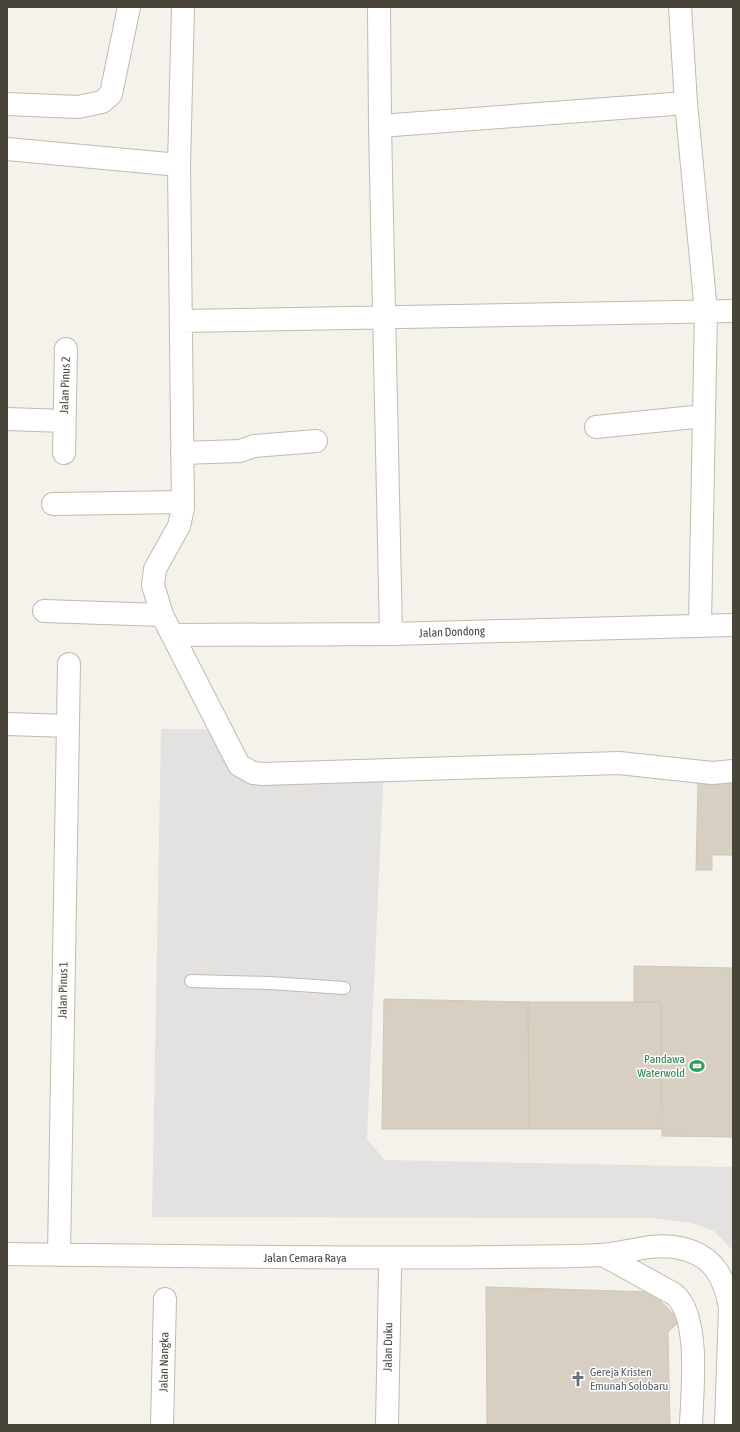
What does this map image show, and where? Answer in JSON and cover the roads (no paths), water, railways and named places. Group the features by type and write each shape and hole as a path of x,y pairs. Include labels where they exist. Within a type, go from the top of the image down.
{"street":[{"path":"7,104 78,107 102,102 111,94 129,7"},
{"path":"183,7 179,165 183,502 179,526 155,569 153,585 162,615 239,765 253,773 270,774 619,763 712,773 733,771"},
{"path":"379,7 380,126 391,634"},
{"path":"680,7 686,103 706,311 700,625"},
{"path":"380,126 686,103"},
{"path":"7,149 179,165"},
{"path":"181,321 733,311"},
{"name":"Jalan Pinus 2","path":"64,453 66,349"},
{"path":"596,427 704,416"},
{"name":"Jalan Pinus 2","path":"7,419 64,420"},
{"path":"182,454 240,451 254,446 316,441"},
{"path":"53,504 183,502"},
{"path":"44,611 162,615"},
{"name":"Jalan Dondong","path":"172,635 391,634 733,625"},
{"name":"Jalan Pinus 1","path":"59,1255 69,664"},
{"path":"7,724 68,726"},
{"name":"Jalan Cemara Raya","path":"7,1254 389,1258 602,1255 658,1246 679,1247 704,1257 712,1264 722,1277 730,1307 726,1425"},
{"name":"Jalan Cemara Raya","path":"602,1255 674,1294 681,1299 688,1312 692,1331 691,1425"},
{"name":"Jalan Duku","path":"387,1425 390,1270"},
{"name":"Jalan Nangka","path":"162,1425 165,1299"}],"lane":[{"path":"191,981 270,983 344,988"}],"place":[{"name":"Pandawa Waterwold","path":"697,1066"},
{"name":"Gereja Kristen Emunah Solobaru","path":"578,1379"}]}
